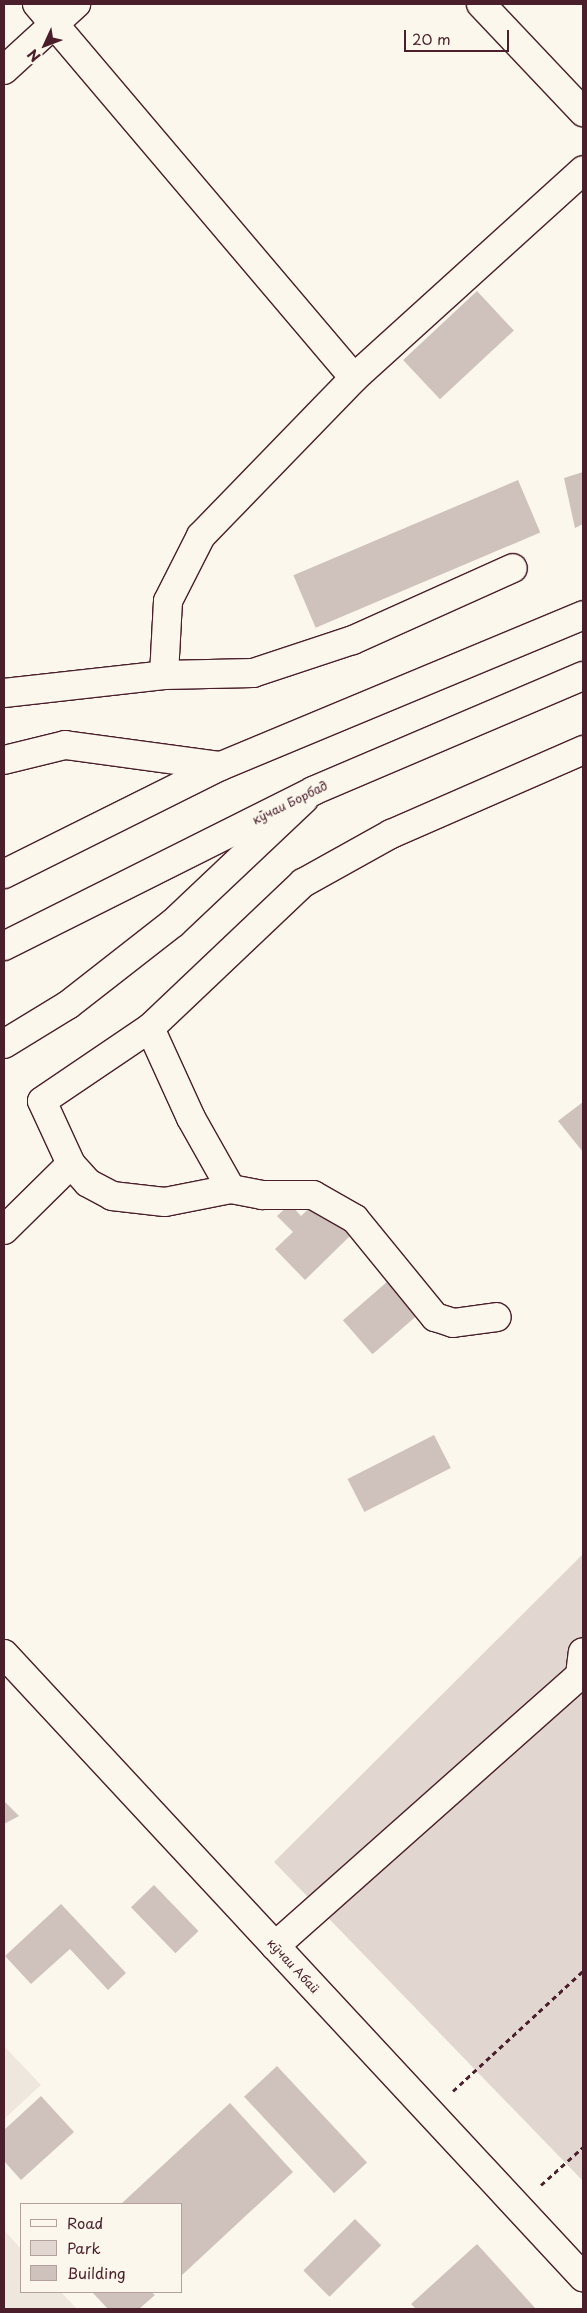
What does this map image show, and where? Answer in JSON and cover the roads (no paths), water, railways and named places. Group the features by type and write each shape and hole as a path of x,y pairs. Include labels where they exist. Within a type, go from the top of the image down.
{"street":[{"path":"4,70 45,14 76,4"},
{"path":"481,4 583,112"},
{"path":"45,14 354,378"},
{"path":"164,675 168,600 201,536 354,378 583,170"},
{"path":"4,693 164,675 253,673 353,640 513,568"},
{"path":"4,874 221,766 583,615"},
{"name":"кӯчаи Борбад","path":"4,946 313,791 583,676"},
{"path":"4,760 65,744 221,766"},
{"path":"497,1317 453,1323 435,1317 355,1219 313,1194 262,1194 231,1189 165,1202 112,1196 88,1183 71,1164 42,1101 150,1028 303,883 391,834 583,750"},
{"path":"4,1044 68,1005 173,923 313,791"},
{"path":"150,1028 191,1118 231,1189"},
{"path":"4,1230 71,1164"},
{"path":"275,1946 580,1675 583,1652"},
{"name":"кӯчаи Абаӣ","path":"4,1654 583,2277"}]}
